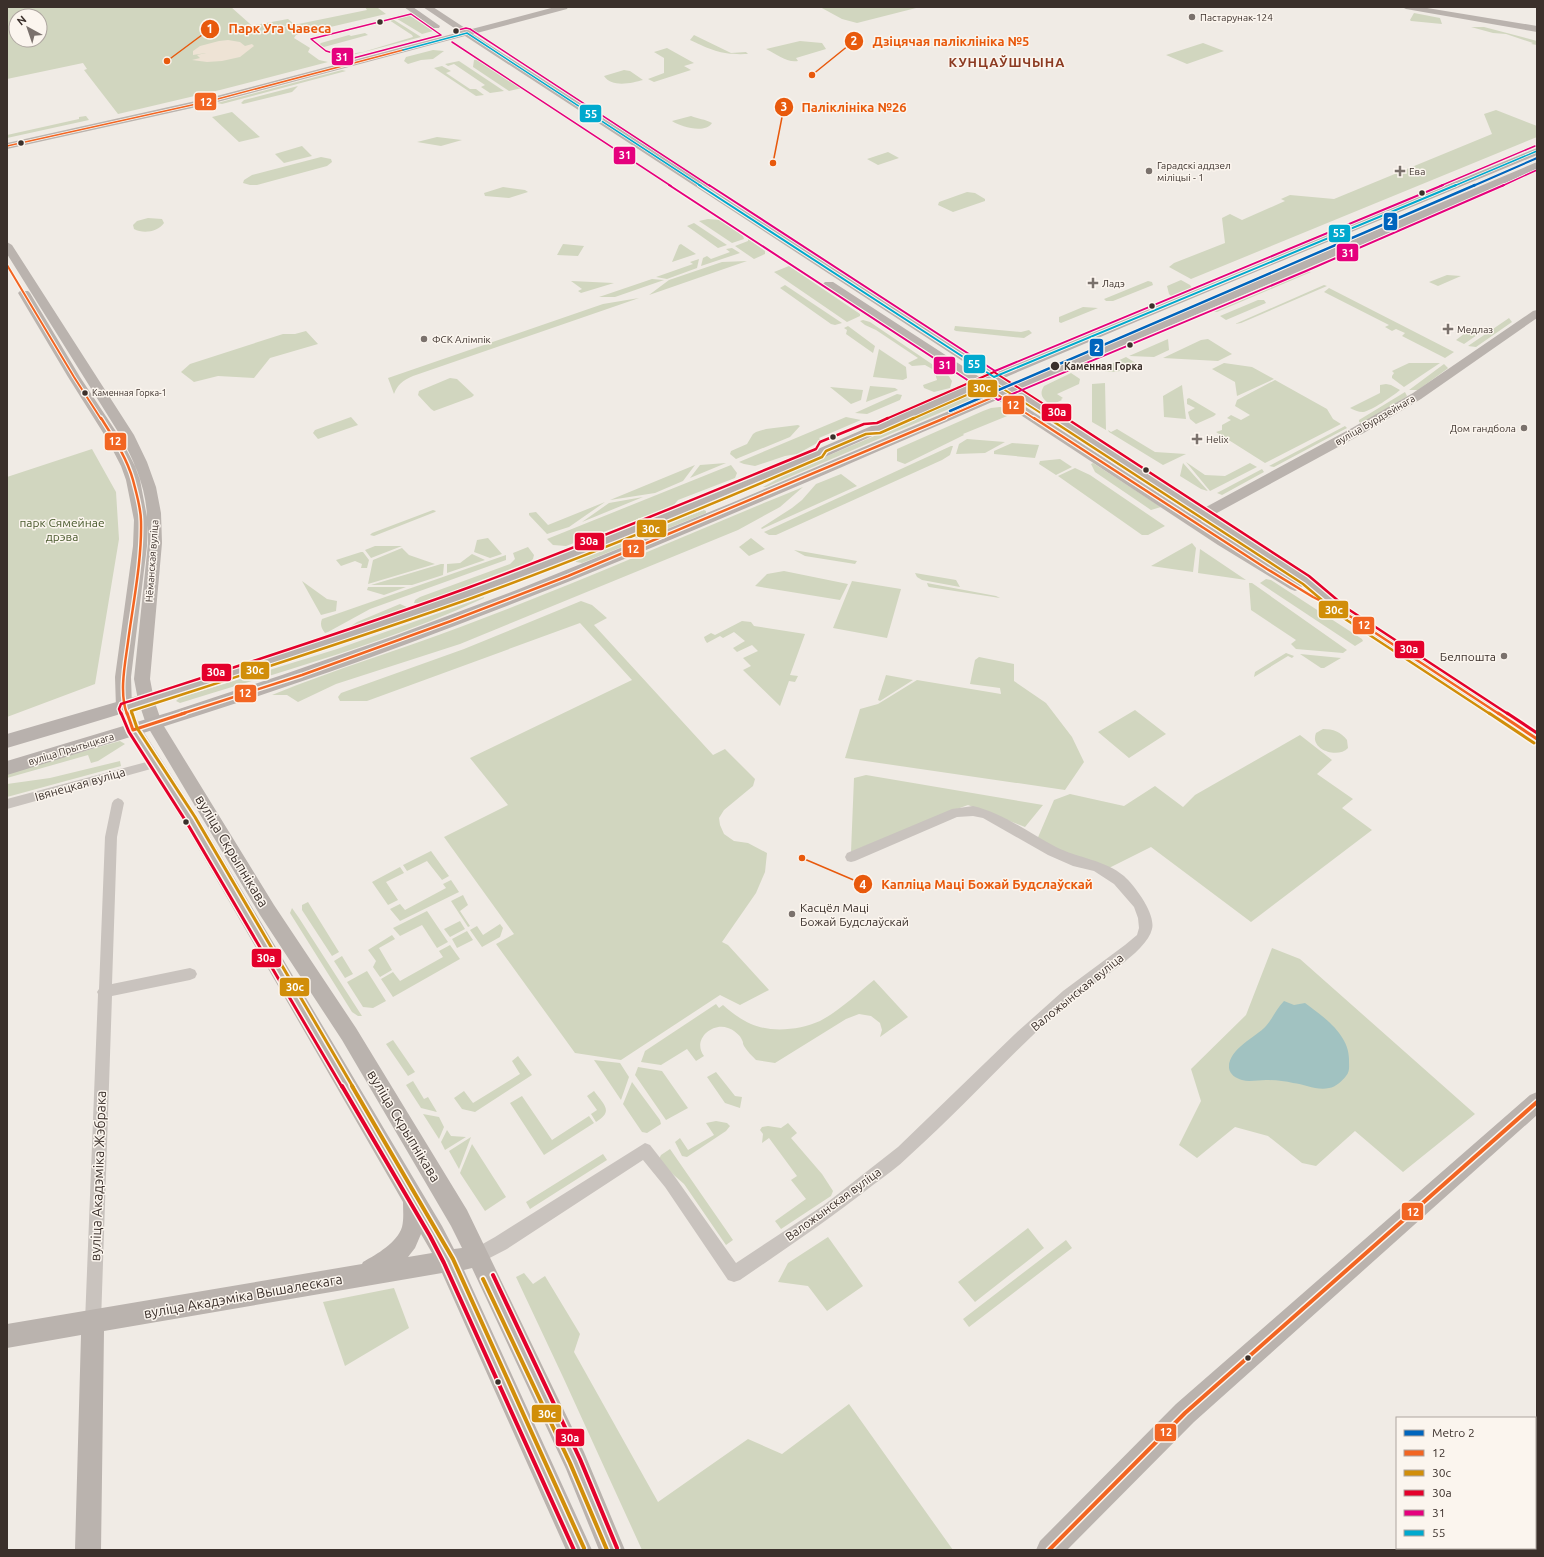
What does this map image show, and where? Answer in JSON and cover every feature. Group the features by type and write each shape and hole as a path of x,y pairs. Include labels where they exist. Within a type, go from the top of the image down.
{"main road":[{"path":"408,7 980,384 1313,597 1345,613 1537,739"},
{"path":"427,7 628,140 1306,580 1345,613"},
{"path":"7,146 210,101 564,7"},
{"path":"1406,7 1537,29"},
{"name":"вуліца Прытыцкага","path":"7,768 154,724 302,675 451,621 568,576 994,377 1537,151"},
{"name":"вуліца Прытыцкага","path":"7,741 124,708 421,610 890,442 1012,388 1304,266 1537,165"},
{"name":"Нёманская вуліца","path":"7,245 127,435 142,462 147,475 156,520 142,679 146,700 154,724"},
{"name":"Нёманская вуліца","path":"7,265 69,369 114,439 128,466 133,480 141,520 140,546 123,677 124,708 133,730"},
{"name":"вуліца Бурдзейнага","path":"1192,521 1417,396 1537,313"},
{"name":"вуліца Скрыпнікава","path":"154,724 267,910 353,1040 459,1218 575,1461 612,1550"},
{"name":"вуліца Скрыпнікава","path":"133,730 191,820 448,1261 579,1550"},
{"path":"1054,1547 1102,1496 1185,1413 1537,1102"},
{"path":"361,1276 389,1260 403,1244 412,1226 414,1201"},
{"name":"вуліца Акадэміка Вышалескага","path":"7,1336 478,1256"},
{"name":"вуліца Акадэміка Жэбрака","path":"88,1550 93,1322"}],"street":[{"name":"Івянецкая вуліца","path":"7,804 154,764"},
{"name":"вуліца Акадэміка Жэбрака","path":"93,1322 104,992 111,837 118,803"},
{"name":"Валожынская вуліца","path":"478,1256 501,1243 645,1150 670,1182 734,1274 829,1210 903,1152 1020,1038 1068,995 1130,949 1142,938 1146,928 1145,918 1139,904 1119,880 1097,867 1077,862 1052,851 996,819 973,811 956,812 851,857"},
{"path":"104,992 190,974"}],"green space":[{"path":"7,7 231,7 259,32 367,10 365,7 378,8 386,14 296,35 294,38 310,48 308,52 319,60 328,62 220,90 118,114 84,70 87,69 83,63 7,79"},
{"path":"820,7 920,7 857,23 842,19"},
{"path":"1414,13 1440,18 1442,24 1411,21 1410,20"},
{"path":"409,15 433,31 422,34 394,17"},
{"path":"391,18 421,37 341,58 340,57 342,55 363,52 413,37 388,19"},
{"path":"288,19 294,24 261,31 255,25"},
{"path":"1471,27 1484,27 1537,41 1537,45 1506,34 1493,33"},
{"path":"365,33 368,35 324,47 319,45 321,43 349,35 351,36"},
{"path":"694,35 731,53 746,52 748,54 731,54 712,50 690,40"},
{"path":"800,41 822,43 826,49 796,58 798,61 790,61 766,49"},
{"path":"1203,43 1224,51 1187,64 1166,55"},
{"path":"667,48 694,63 684,66 691,70 654,82 648,79 664,73 664,58 654,52"},
{"path":"433,50 444,51 433,59 421,60 408,64 404,61 406,57"},
{"path":"479,59 522,88 509,91 473,67 474,60"},
{"path":"459,61 504,91 490,93 481,87 485,85 454,64 448,66 445,64"},
{"path":"442,66 451,71 446,73 470,89 476,89 484,95 476,96 434,68"},
{"path":"342,70 346,71 222,104 217,103"},
{"path":"624,70 630,71 643,80 622,84 612,82 604,76"},
{"path":"298,86 292,92 243,104 241,103 244,100"},
{"path":"1496,110 1537,126 1537,137 1191,279 1169,267 1174,263 1225,243 1222,218 1230,214 1242,220 1285,201 1281,199 1290,195 1334,199 1492,134 1484,114"},
{"path":"232,112 260,137 239,142 212,117"},
{"path":"86,116 89,120 7,138 7,135 79,119 79,117"},
{"path":"691,116 712,123 709,126 699,129 687,127 672,121"},
{"path":"437,137 462,140 441,146 417,142"},
{"path":"302,146 312,156 284,163 275,154"},
{"path":"888,152 899,158 878,165 867,159"},
{"path":"321,157 331,159 332,162 327,166 257,185 243,183 244,180 252,175"},
{"path":"503,187 525,190 528,192 509,198 485,196 484,193"},
{"path":"967,192 975,193 985,199 985,201 953,212 938,205 939,202"},
{"path":"148,218 162,219 164,223 154,230 146,232 134,229 133,225 137,221"},
{"path":"708,219 721,220 743,236 744,239 732,243 699,221"},
{"path":"694,223 727,245 718,248 687,226"},
{"path":"748,239 765,251 765,254 754,259 735,246 748,241"},
{"path":"563,244 584,246 578,256 557,255"},
{"path":"681,244 696,254 672,262 679,245"},
{"path":"732,248 740,253 701,266 703,258 707,256 711,259 730,252 726,249"},
{"path":"699,259 697,268 667,279 656,277 693,264 690,262"},
{"path":"747,261 649,295 669,280 722,262"},
{"path":"789,266 860,314 860,316 847,322 774,272"},
{"path":"1303,271 1311,272 1217,312 1209,311"},
{"path":"1447,275 1461,276 1438,286 1429,282"},
{"path":"652,279 664,280 615,297 599,297"},
{"path":"1181,280 1190,285 1192,288 1171,296 1167,286"},
{"path":"571,281 614,283 581,293 578,291 582,289"},
{"path":"1148,281 1152,282 1153,285 1113,301 1106,301 1104,299"},
{"path":"785,285 842,323 835,325 831,324 780,288"},
{"path":"1324,285 1327,286 1241,323 1235,324"},
{"path":"1329,288 1454,352 1445,358 1402,336 1405,333 1396,329 1392,331 1385,327 1389,325 1324,292"},
{"path":"639,298 413,376 401,383 394,394 388,378 603,304"},
{"path":"1258,300 1264,300 1266,303 1226,320 1220,316"},
{"path":"1083,307 1098,308 1061,323 1059,322 1059,317"},
{"path":"1509,318 1512,322 1476,347 1468,346"},
{"path":"863,320 870,322 948,375 952,381 950,388 934,392 924,388 923,385 937,380 934,370 925,365 912,366 908,363 918,358 860,321"},
{"path":"848,326 875,346 873,353 846,334 847,330 844,328"},
{"path":"955,326 1021,332 1029,330 1032,333 1024,338 956,331 954,330"},
{"path":"1469,330 1480,333 1464,344 1456,340"},
{"path":"306,331 318,344 270,358 254,378 218,376 194,382 181,372 190,364 283,334 295,334"},
{"path":"1168,339 1169,350 1154,357 1129,356"},
{"path":"1208,339 1232,354 1218,361 1163,358 1201,340"},
{"path":"879,349 906,367 907,378 903,380 873,377"},
{"path":"1126,357 1139,365 1114,372 1100,369"},
{"path":"1224,363 1252,367 1274,379 1237,396 1235,382 1212,369"},
{"path":"1409,363 1440,363 1404,387 1392,378 1394,373 1392,371"},
{"path":"1444,364 1448,368 1447,369 1418,390 1409,390"},
{"path":"1071,373 1080,379 1079,384 1057,394 1063,398 1061,399 1062,400 1051,405 1044,399 1042,389 1044,386"},
{"path":"450,378 457,379 474,395 434,411 418,395 419,391"},
{"path":"1275,380 1327,409 1333,419 1341,424 1265,463 1216,432 1222,430 1222,425 1231,420 1227,418 1231,415 1241,420 1250,415 1235,406 1237,400"},
{"path":"1105,383 1106,430 1092,422 1092,384"},
{"path":"1386,384 1400,390 1382,403 1367,411 1359,412 1350,408 1380,393 1380,385"},
{"path":"1182,385 1186,419 1164,417 1163,396"},
{"path":"870,386 895,388 898,390 866,402"},
{"path":"830,387 863,390 861,400 851,404"},
{"path":"1405,392 1406,397 1362,423 1359,422 1359,420"},
{"path":"897,394 902,395 900,400 867,414 855,413"},
{"path":"973,394 977,397 763,487 792,471"},
{"path":"1189,398 1216,414 1196,424 1190,419 1188,412 1195,408 1187,404 1187,399"},
{"path":"1000,407 1017,412 963,434 964,435 905,464 897,461 897,449 983,411"},
{"path":"351,417 358,425 318,439 313,433 315,430"},
{"path":"846,417 861,420 819,438 821,441 797,454 785,456 755,466 739,462"},
{"path":"800,426 790,437 736,459 730,454 731,451 747,444 756,432 766,429"},
{"path":"1345,426 1347,428 1274,467 1269,466"},
{"path":"1117,429 1155,452 1186,454 1163,465 1109,432 1108,430 1111,432"},
{"path":"967,439 1005,442 985,453 956,454 959,444"},
{"path":"1012,443 1039,445 1035,458 994,454 994,451"},
{"path":"953,446 950,455 942,460 776,535 769,535 764,532"},
{"name":"парк Сямейнае дрэва","path":"92,449 116,492 119,539 95,684 7,717 7,477"},
{"path":"1060,459 1072,467 1056,475 1039,464 1040,461"},
{"path":"1186,462 1205,475 1225,476 1250,463 1257,467 1210,491"},
{"path":"726,463 690,478 700,465"},
{"path":"1093,463 1161,507 1151,510 1095,472 1091,464"},
{"path":"1183,463 1208,491 1201,489 1180,476"},
{"path":"695,465 683,481 655,493 610,500"},
{"path":"731,465 737,473 735,478 678,500 673,506 566,546 553,545 547,539"},
{"path":"1075,468 1090,475 1165,526 1148,535 1142,535 1058,476"},
{"path":"1262,469 1264,472 1222,495 1217,493"},
{"path":"841,474 857,486 762,529 761,528 802,500 816,484"},
{"path":"803,487 780,507 738,530 460,644 336,684 298,702 287,695 272,695 506,610"},
{"path":"643,497 582,522 609,503"},
{"path":"605,502 569,527 547,534 529,515 529,513 536,512 548,525"},
{"path":"433,510 436,511 374,536 370,535 372,533"},
{"path":"704,510 706,513 582,563 576,562 575,560 580,558"},
{"path":"488,538 502,554 490,558 474,552 477,540"},
{"path":"751,538 765,549 749,556 739,547"},
{"path":"1192,543 1196,548 1193,572 1151,566"},
{"path":"375,546 402,546 371,558 365,550"},
{"path":"528,547 534,555 533,559 528,564 425,603 414,603 415,600 420,597 510,564 515,559 513,553"},
{"path":"402,548 409,555 435,564 368,584 373,560"},
{"path":"1200,549 1246,580 1198,573"},
{"path":"794,550 857,561 855,564 805,556"},
{"path":"363,552 369,560 367,568 361,568 362,564 355,561 341,566 336,560"},
{"path":"472,554 485,560 447,573 447,564 460,563"},
{"path":"506,555 506,560 370,609 328,632 325,633 322,628 322,619"},
{"path":"444,564 443,575 412,585 371,585"},
{"path":"784,571 848,584 840,600 755,586 767,574"},
{"path":"915,573 956,580 960,587 922,580 917,577"},
{"path":"1266,579 1271,580 1363,641 1355,646 1260,583"},
{"path":"302,581 327,599 337,601 336,611 321,615"},
{"path":"852,581 901,589 887,638 833,628"},
{"path":"927,583 996,596 1000,598 929,587"},
{"path":"1249,583 1252,583 1347,650 1343,653 1296,649 1291,644 1296,640 1251,610"},
{"path":"368,587 406,587 384,595 367,590"},
{"path":"484,597 447,614 372,643 180,703 176,701 179,698 337,649"},
{"path":"581,601 592,605 607,618 594,625 713,755 725,749 755,779 753,786 724,810 719,818 720,825 724,834 734,841 748,843 767,853 765,872 756,893 722,942 728,945 769,990 740,1005 720,995 621,1060 575,1053 496,944 514,934 444,837 508,805 470,758 632,680 580,623 367,701 340,701 338,697 341,693 464,649"},
{"path":"400,604 407,607 405,610 352,627 351,626 357,622"},
{"path":"742,621 751,622 754,626 805,634 790,675 798,676 795,682 789,681 780,706 743,670 751,666 743,658 758,651 752,645 737,652 733,648 745,641 734,632 723,638 720,636 707,643 705,640 704,637 711,633 715,635"},
{"path":"1286,653 1294,656 1292,658 1288,656 1254,677 1255,672"},
{"path":"1300,654 1341,658 1324,668 1321,668"},
{"path":"979,657 1014,664 1014,681 1046,703 1072,737 1084,762 1065,790 845,758 860,709 878,704 917,680 1001,694 1000,688 970,684 975,660"},
{"path":"886,675 913,680 880,701 878,700"},
{"path":"1135,710 1166,734 1129,758 1098,732"},
{"path":"1323,729 1333,730 1342,735 1347,740 1348,748 1338,753 1332,753 1320,748 1315,739 1316,733"},
{"path":"1300,735 1332,760 1317,774 1353,799 1342,808 1372,830 1251,922 1151,847 1103,871 1036,842 1054,800 1070,794 1124,806 1155,786 1183,807 1195,795"},
{"path":"120,741 125,744 98,761 91,763 88,755 7,778 7,773"},
{"path":"120,761 121,766 7,797 7,784 50,778"},
{"path":"866,775 1043,805 1025,827 968,805 851,852 854,778"},
{"path":"431,851 449,876 442,880 427,861 407,871 403,865"},
{"path":"400,867 404,873 386,882 398,900 388,905 372,882"},
{"path":"451,880 459,892 400,921 390,909 400,904 405,910 446,888 443,884"},
{"path":"463,895 468,905 460,911 470,926 468,927 451,901"},
{"path":"308,902 339,952 332,956 302,910 302,905"},
{"path":"292,908 362,1016 358,1016 352,1012 290,913"},
{"path":"427,911 448,942 437,948 422,925 400,936 393,928"},
{"path":"460,921 465,929 450,937 444,929"},
{"path":"500,924 503,928 500,937 482,947 470,930 477,926 483,935"},
{"path":"467,931 473,940 457,948 452,939"},
{"path":"392,935 395,939 379,948 392,970 380,977 373,967 376,961 368,950"},
{"path":"450,945 460,959 393,997 381,979 393,972 400,981 443,957 439,951"},
{"path":"1272,948 1300,959 1475,1114 1403,1172 1355,1131 1316,1166 1302,1163 1268,1136 1235,1127 1197,1158 1179,1145 1201,1101 1191,1069 1246,1015"},
{"path":"342,956 353,974 345,978 334,961"},
{"path":"367,971 386,1001 373,1008 363,1007 347,982"},
{"path":"874,980 908,1017 880,1037 882,1030 880,1023 871,1016 859,1014 846,1019 775,1063 756,1060 745,1048 741,1038 734,1031 722,1027 710,1030 705,1034 700,1044 704,1056 696,1061 687,1049 661,1065 641,1062 645,1051 716,1004 719,1008 723,1005 743,1020 759,1027 767,1029 786,1029 804,1027 827,1017 848,1002"},
{"path":"393,1040 415,1072 408,1076 386,1044"},
{"path":"518,1056 532,1075 475,1112 462,1109 454,1098 464,1091 473,1103 520,1074 512,1061"},
{"path":"594,1060 620,1063 629,1077 621,1100"},
{"path":"638,1067 662,1071 688,1108 666,1120 635,1075"},
{"path":"716,1072 735,1096 742,1097 740,1108 725,1103 707,1077"},
{"path":"413,1081 424,1099 428,1097 437,1112 421,1108 406,1085"},
{"path":"632,1082 660,1120 661,1124 647,1133 642,1132 623,1104"},
{"path":"594,1091 606,1108 605,1114 596,1122 591,1114 597,1110 587,1096"},
{"path":"522,1096 552,1140 589,1116 594,1123 544,1155 510,1103"},
{"path":"423,1114 439,1117 444,1127 439,1139"},
{"path":"716,1121 727,1123 730,1126 726,1131 687,1157 682,1156 675,1142 680,1138 688,1150 714,1135 706,1123"},
{"path":"788,1123 797,1133 791,1138 822,1174 833,1191 831,1196 781,1229 775,1221 806,1199 791,1180 797,1176 769,1138 762,1143 763,1134 760,1130 762,1127 768,1126 781,1128"},
{"path":"447,1130 451,1136 466,1137 445,1150 441,1142"},
{"path":"471,1137 459,1169 449,1151"},
{"path":"472,1144 506,1197 485,1211 460,1173"},
{"path":"670,1149 733,1240 726,1245 684,1184 667,1169 659,1159 661,1155"},
{"path":"603,1154 607,1160 530,1209 526,1202"},
{"path":"1028,1228 1044,1248 975,1302 958,1282"},
{"path":"828,1237 863,1286 827,1311 808,1286 778,1282 788,1263"},
{"path":"1066,1240 1072,1248 969,1327 963,1319"},
{"path":"524,1273 533,1284 545,1276 580,1334 574,1352 658,1502 748,1439 782,1454 849,1404 953,1550 642,1550 516,1277"},
{"path":"394,1288 409,1328 345,1366 323,1302"}],"shaded area":[{"path":"228,40 240,42 245,46 252,44 254,46 240,57 222,61 207,62 192,60 200,58 197,55 206,53 193,55 193,51 200,46"}],"water":[{"path":"1284,1001 1294,1005 1305,1003 1328,1021 1341,1035 1348,1052 1349,1069 1341,1082 1329,1088 1320,1089 1280,1081 1245,1081 1231,1073 1229,1068 1233,1055 1243,1044 1266,1026"}],"metro line":[{"name":"2","path":"950,411 1537,158"}],"transit line":[{"name":"31","path":"411,14 441,35 346,60 340,55 326,51 311,39 411,14"},
{"name":"31","path":"454,31 466,28 470,29 995,371 1535,146"},
{"name":"55","path":"403,50 467,33 994,377 1537,151"},
{"name":"31","path":"452,42 998,400 1306,271 1537,170"},
{"name":"12","path":"7,146 210,101 403,50"},
{"name":"12","path":"7,265 74,377 114,439 128,466 133,480 141,520 140,546 123,677 125,709 133,730 302,675 451,621 568,576 890,442 998,395 1267,569 1313,597 1345,613 1537,739"},
{"name":"30а","path":"574,1550 444,1263 430,1236 187,823 129,732 119,709 121,704 382,618 470,587 620,530 816,449 820,442 864,424 877,423 994,372 1240,530 1309,576 1348,609 1537,733"},
{"name":"30с","path":"584,1548 453,1259 195,817 137,728 131,711 423,615 624,540 822,457 826,451 866,434 880,433 994,383 1303,584 1342,617 1534,743"},
{"name":"12","path":"1049,1550 1185,1413 1537,1102"},
{"name":"30а","path":"493,1275 580,1459 617,1548"},
{"name":"30с","path":"483,1279 570,1463 607,1550"}],"place":[{"name":"Пастарунак-124","path":"1192,17"},
{"name":"Парк Уга Чавеса","path":"167,61"},
{"name":"Дзіцячая паліклініка №5","path":"812,75"},
{"name":"Паліклініка №26","path":"773,163"},
{"name":"Гарадскі аддзел міліцыі - 1","path":"1149,171"},
{"name":"Ева","path":"1400,171"},
{"name":"Ладэ","path":"1093,283"},
{"name":"Медлаз","path":"1448,329"},
{"name":"ФСК Алімпік","path":"424,339"},
{"name":"Каменная Горка","path":"1055,366"},
{"name":"Каменная Горка-1","path":"85,393"},
{"name":"Дом гандбола","path":"1524,428"},
{"name":"Helix","path":"1197,439"},
{"name":"Белпошта","path":"1504,656"},
{"name":"Капліца Маці Божай Будслаўскай","path":"802,858"},
{"name":"Касцёл Маці Божай Будслаўскай","path":"792,914"}],"district":[{"name":"КУНЦАЎШЧЫНА","path":"1007,62"}]}
